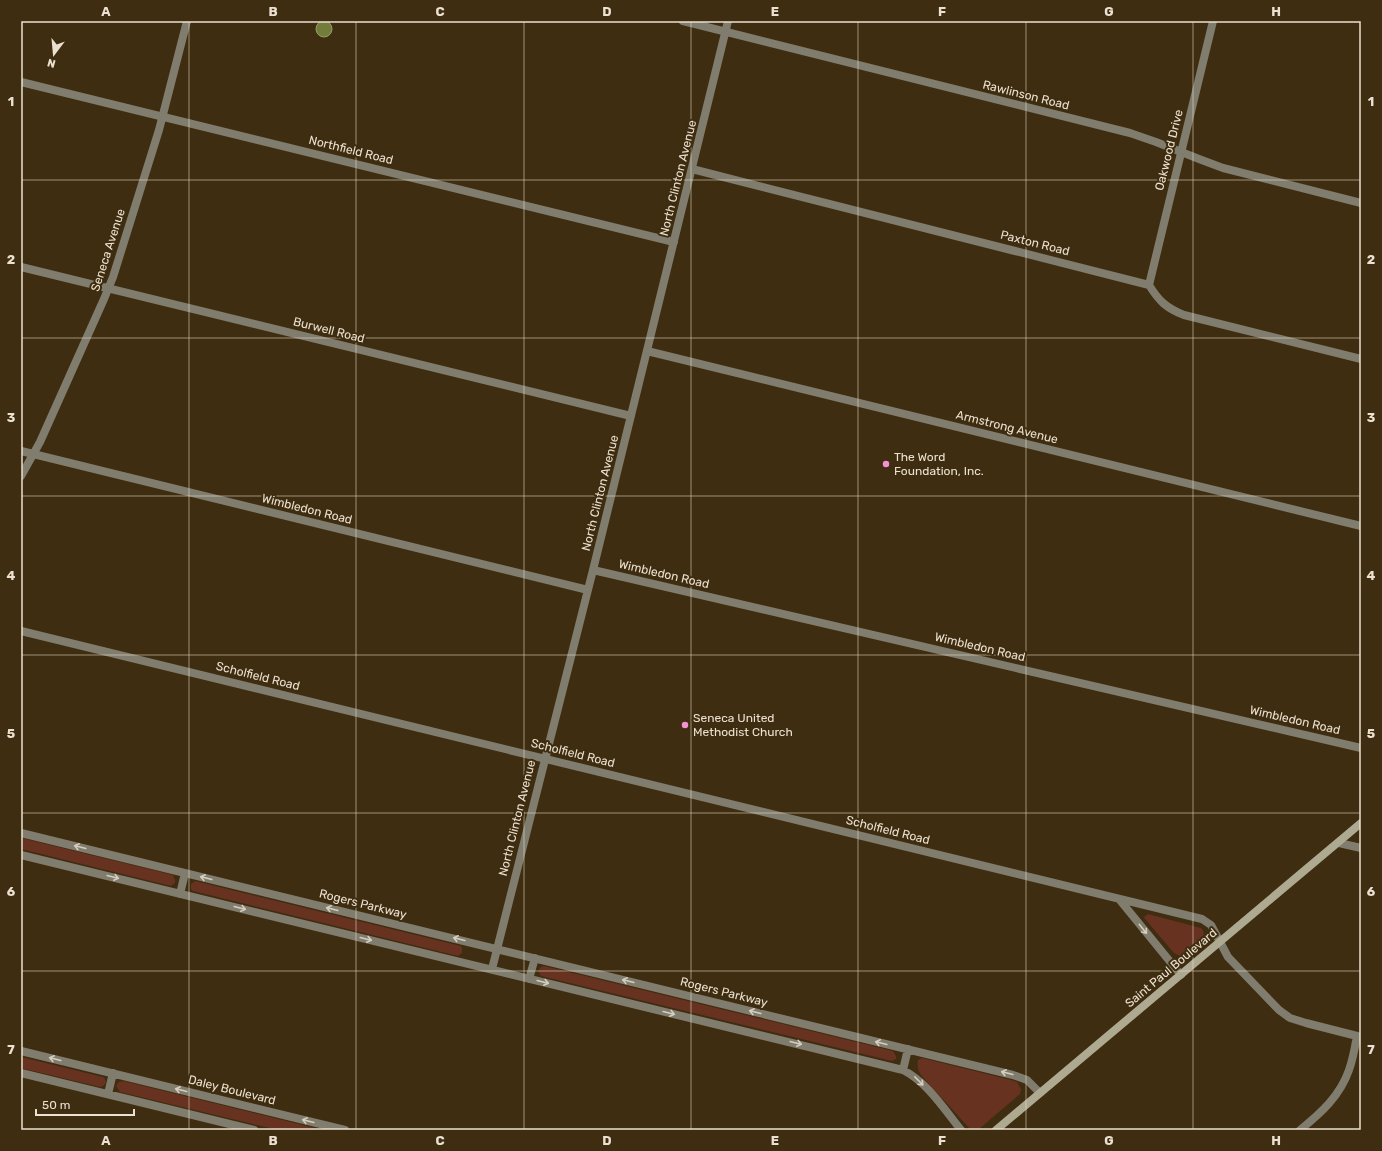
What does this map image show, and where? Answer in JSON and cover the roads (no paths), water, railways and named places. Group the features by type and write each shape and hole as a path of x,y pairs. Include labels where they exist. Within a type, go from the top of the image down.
{"main road":[{"name":"Saint Paul Boulevard","path":"996,1130 1361,823"}],"street":[{"name":"Seneca Avenue","path":"21,476 34,454 108,289 163,116 187,21"},
{"name":"Rawlinson Road","path":"683,21 1122,131 1181,151 1199,160 1223,168 1361,203"},
{"name":"North Clinton Avenue","path":"492,969 593,570 728,21"},
{"name":"Oakwood Drive","path":"1149,285 1213,21"},
{"name":"Northfield Road","path":"21,82 674,242"},
{"name":"Paxton Road","path":"692,169 1149,285"},
{"name":"Burwell Road","path":"21,267 631,416"},
{"path":"1149,285 1163,304 1184,315 1361,359"},
{"name":"Armstrong Avenue","path":"647,351 1361,526"},
{"name":"Wimbledon Road","path":"21,451 588,590"},
{"name":"Wimbledon Road","path":"593,570 1361,748"},
{"name":"Scholfield Road","path":"21,631 1202,919 1211,925 1228,957 1279,1010 1290,1018 1359,1036"},
{"name":"Rogers Parkway","path":"21,833 1013,1075 1027,1080 1040,1093"},
{"path":"1339,843 1361,848"},
{"path":"21,855 903,1070 913,1075 924,1086 961,1130"},
{"path":"180,894 185,873"},
{"path":"1119,898 1181,975"},
{"path":"529,979 535,958"},
{"path":"1300,1130 1316,1117 1335,1097 1343,1084 1349,1069 1359,1036"},
{"path":"903,1070 908,1049"},
{"name":"Daley Boulevard","path":"21,1051 346,1130"},
{"path":"21,1073 254,1130"},
{"path":"108,1094 113,1073"}],"place":[{"name":"The Word Foundation, Inc.","path":"886,464"},
{"name":"Seneca United Methodist Church","path":"685,725"}]}
